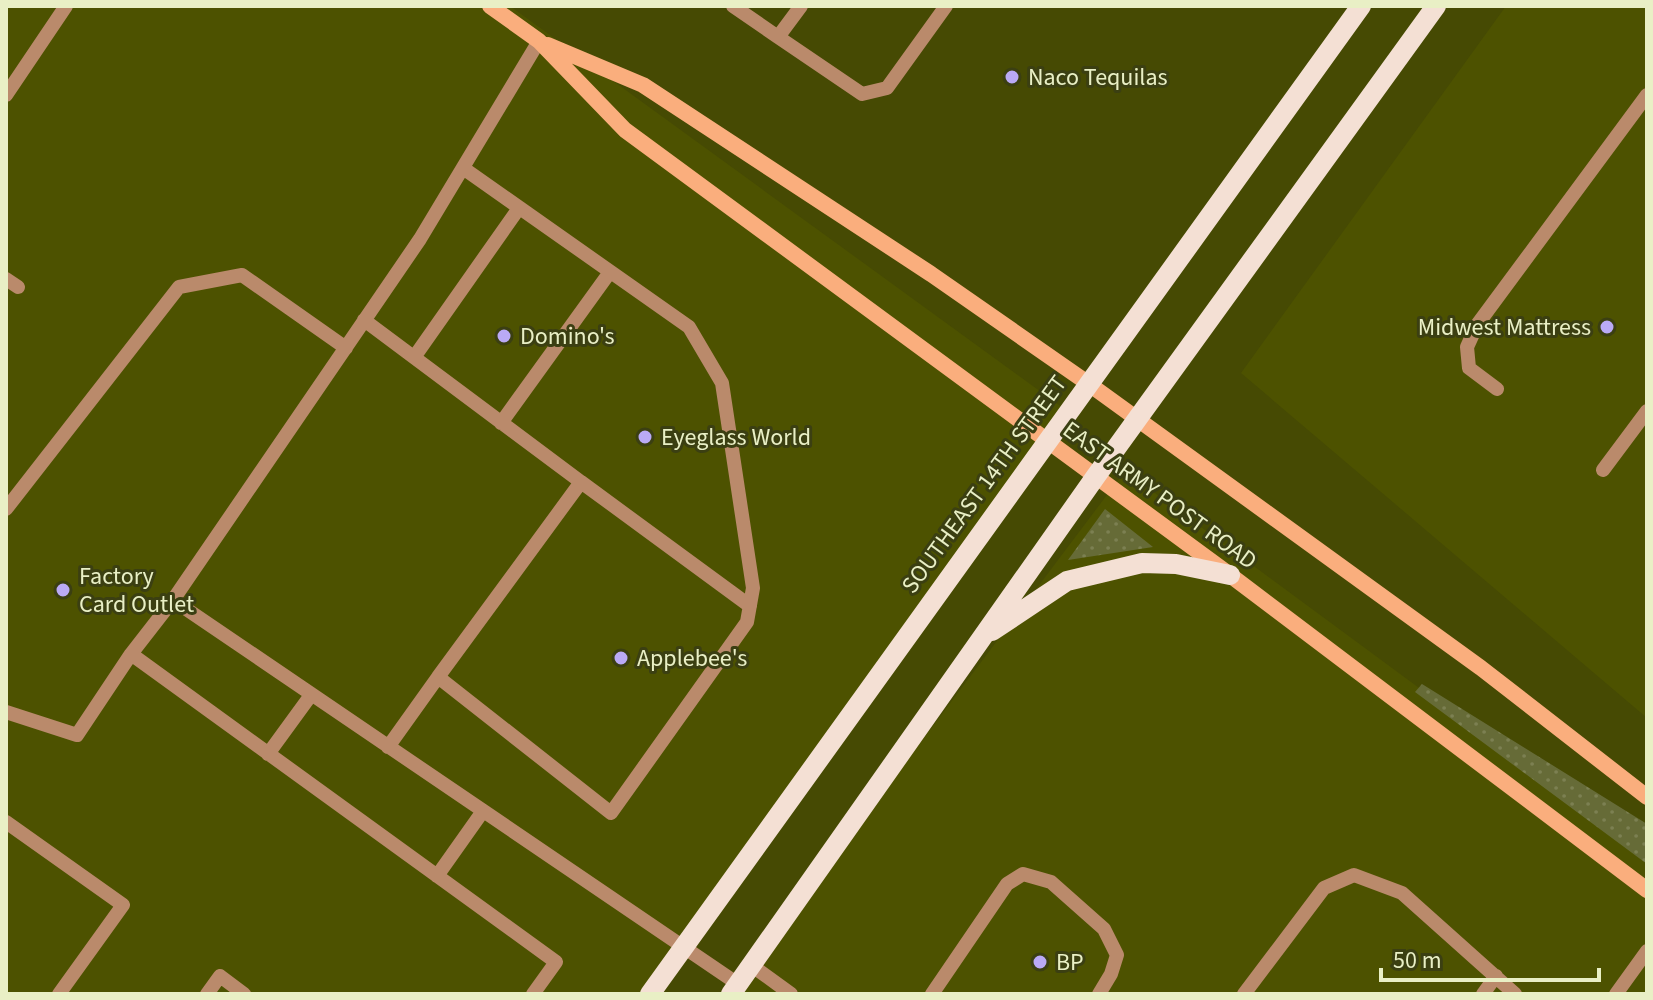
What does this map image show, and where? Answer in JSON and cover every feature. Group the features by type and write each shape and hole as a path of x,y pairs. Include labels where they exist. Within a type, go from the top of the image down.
{"main road":[{"name":"EAST ARMY POST ROAD","path":"490,6 539,41 625,130 1230,575 1647,890"},
{"name":"SOUTHEAST 14TH STREET","path":"650,994 1361,6"},
{"path":"734,989 1136,419 1436,6"},
{"name":"EAST ARMY POST ROAD","path":"539,41 643,85 931,274 1089,384 1481,668 1647,797"},
{"path":"982,638 1067,581 1142,563 1176,564 1230,575"}],"lane":[{"path":"6,95 66,6"},
{"path":"733,6 862,94 887,88 946,6"},
{"path":"778,37 801,6"},
{"path":"6,712 77,735 420,239 539,41"},
{"path":"1497,389 1469,368 1467,347 1477,325 1647,95"},
{"path":"438,677 611,813 747,622 753,588 722,383 689,327 463,168"},
{"path":"415,356 519,208"},
{"path":"501,423 610,272"},
{"path":"6,509 179,287 242,275 346,348"},
{"path":"364,320 750,606"},
{"path":"1603,470 1647,411"},
{"path":"388,747 581,482"},
{"path":"173,600 683,948 734,989"},
{"path":"131,654 556,962 533,994"},
{"path":"268,754 311,695"},
{"path":"437,876 483,811"},
{"path":"6,822 123,905 59,994"},
{"path":"932,994 1007,884 1023,874 1051,882 1104,929 1117,955 1111,974 1099,994"},
{"path":"1244,994 1324,888 1354,875 1402,893 1515,994"},
{"path":"1616,994 1647,951"},
{"path":"751,965 791,994"},
{"path":"207,994 220,976 244,994"},
{"path":"1483,994 1496,976"}],"shaded area":[{"path":"6,6 510,6 1070,413 652,994 6,994"},
{"path":"1506,6 1647,6 1647,718 1241,373"},
{"path":"1125,471 1647,856 1647,994 731,994"}],"green space":[{"path":"1105,509 1153,547 1068,560"},
{"path":"1422,684 1647,824 1647,864 1415,692"}],"place":[{"name":"Naco Tequilas","path":"1012,77"},
{"name":"Midwest Mattress","path":"1607,327"},
{"name":"Domino's","path":"504,336"},
{"name":"Eyeglass World","path":"645,437"},
{"name":"Factory Card Outlet","path":"63,590"},
{"name":"Applebee's","path":"621,658"},
{"name":"BP","path":"1040,962"}]}
